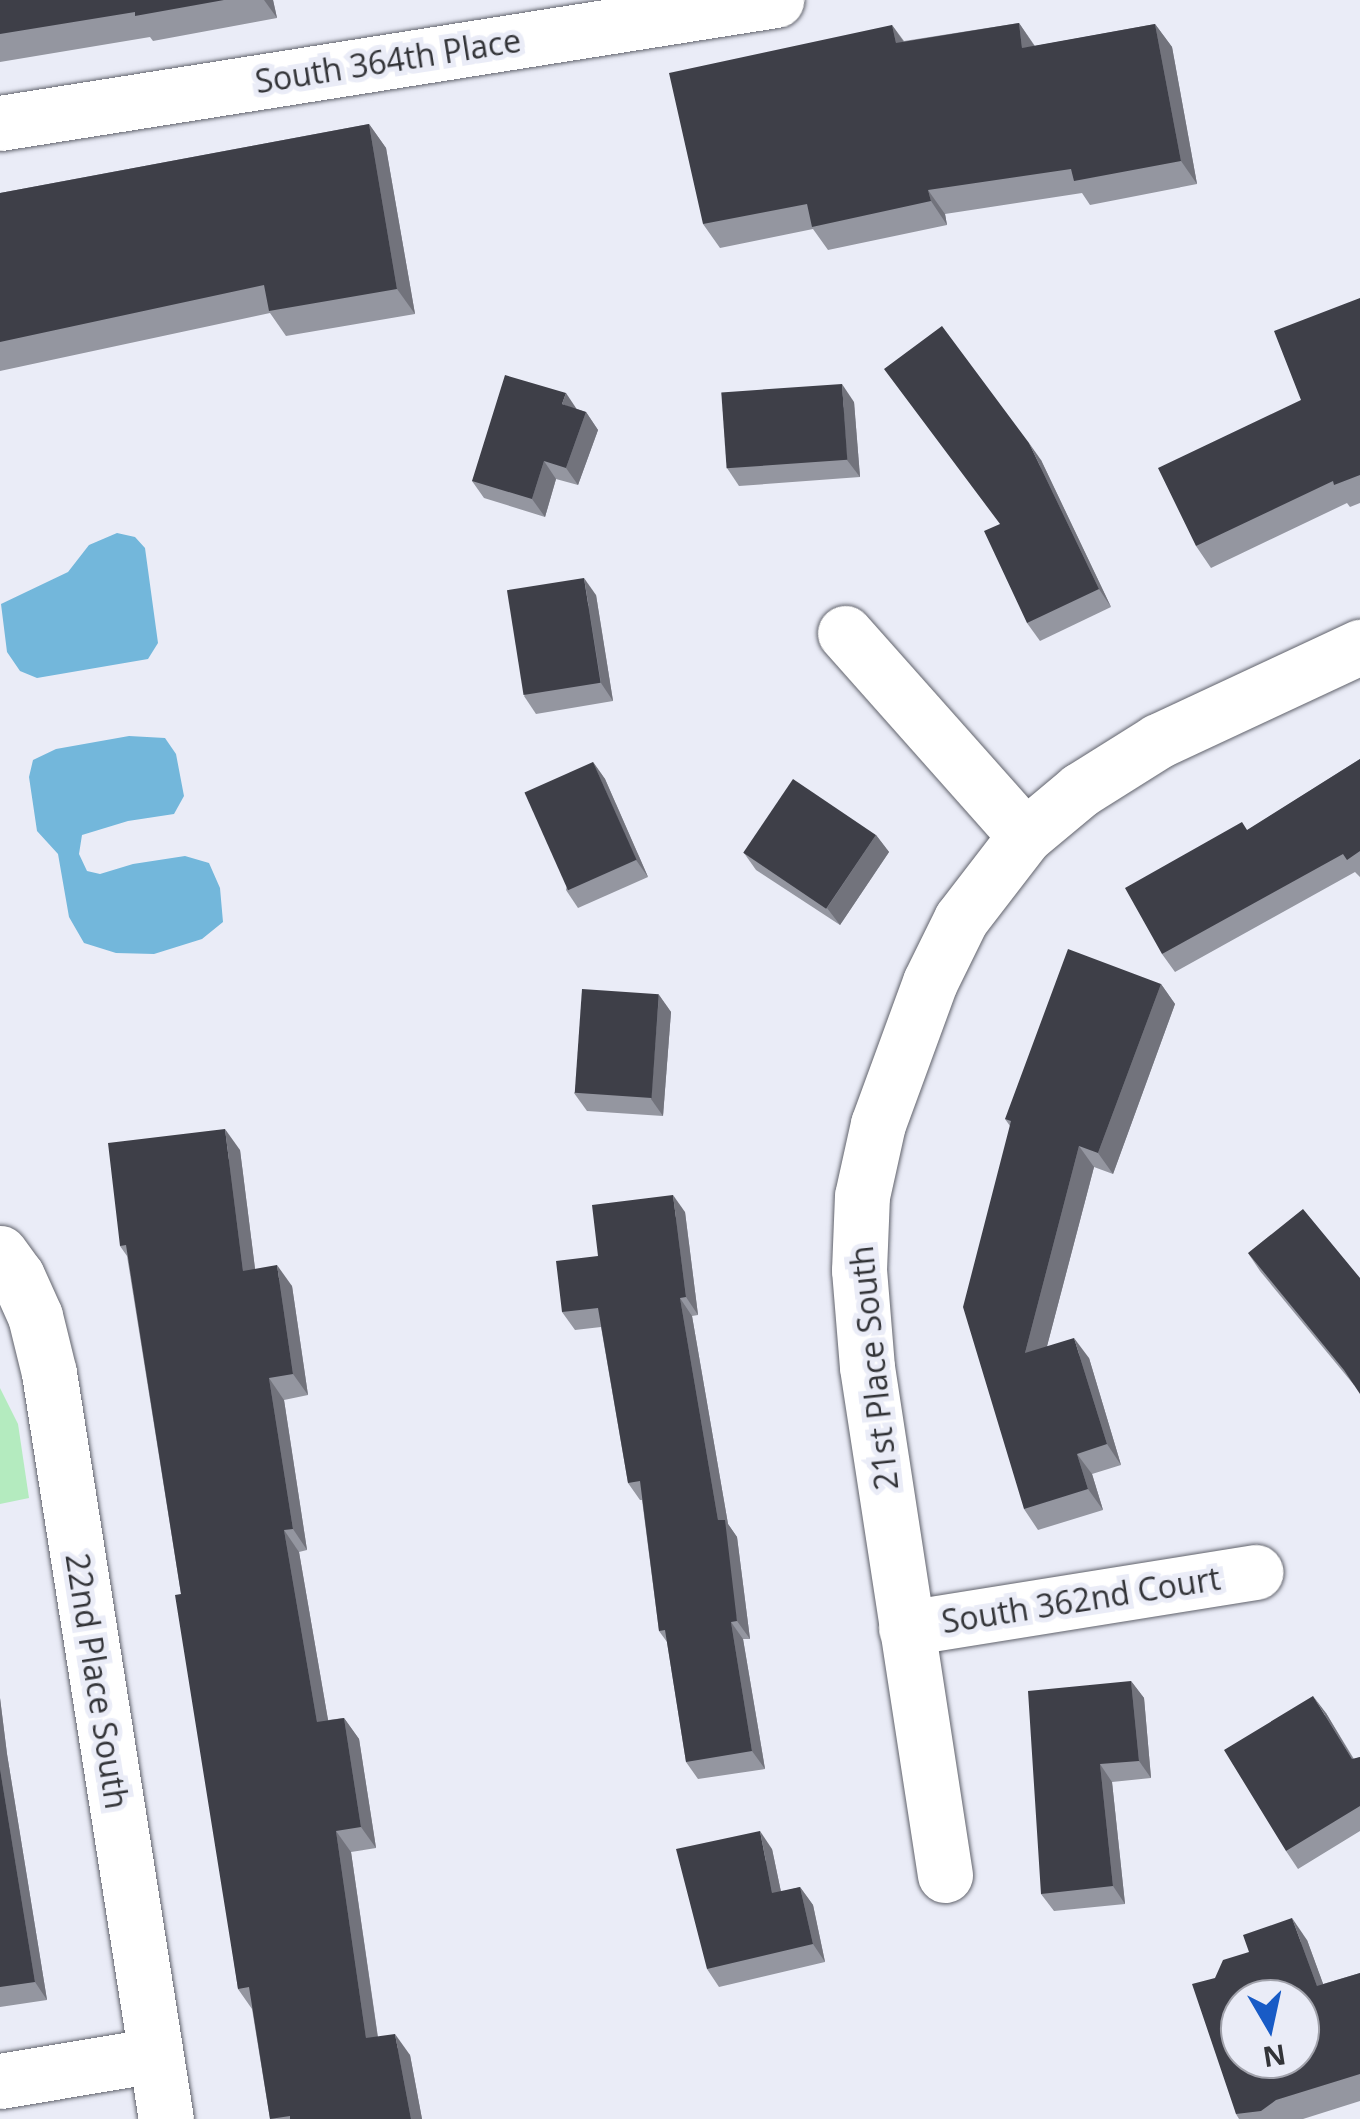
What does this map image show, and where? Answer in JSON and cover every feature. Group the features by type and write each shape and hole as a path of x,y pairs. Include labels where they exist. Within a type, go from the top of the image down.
{"street":[{"name":"South 364th Place","path":"0,123 776,0"},
{"path":"845,634 1025,836"},
{"name":"21st Place South","path":"945,1875 867,1368 860,1270 862,1196 878,1124 930,982 961,919 1025,836 1080,790 1158,741 1360,647"},
{"name":"22nd Place South","path":"0,1253 17,1276 35,1316 49,1373 166,2119"},
{"name":"South 362nd Court","path":"906,1628 1256,1572"},
{"path":"0,2082 156,2055"}],"green space":[{"path":"0,1388 18,1424 29,1498 0,1504"}],"water":[{"path":"117,533 135,537 145,548 158,643 148,659 37,678 20,671 7,652 1,604 68,572 89,545"},
{"path":"129,736 165,738 176,754 184,796 174,814 128,821 82,835 79,854 87,871 100,874 185,856 209,863 220,888 223,922 202,939 154,954 116,953 84,943 69,917 58,854 37,831 29,777 33,760 56,749"}],"building":[{"path":"0,0 224,0 0,34"},
{"path":"1019,23 1022,48 1155,24 1181,161 1074,181 1071,169 928,190 931,201 812,227 807,204 703,224 669,73 892,25 896,43"},
{"path":"369,124 397,289 269,311 264,285 0,342 0,193"},
{"path":"1360,298 1360,475 1334,485 1333,481 1196,546 1158,468 1301,400 1274,331"},
{"path":"942,326 1029,443 1099,589 1027,623 984,531 1000,524 884,369"},
{"path":"505,375 566,393 562,404 586,412 566,468 544,461 532,499 472,481"},
{"path":"842,384 847,460 727,468 721,392"},
{"path":"584,578 601,683 524,695 507,590"},
{"path":"1360,759 1360,851 1347,860 1343,854 1162,954 1125,888 1242,822 1247,830"},
{"path":"593,762 637,860 568,890 524,793"},
{"path":"793,779 876,835 826,909 743,853"},
{"path":"1068,949 1161,984 1098,1153 1079,1146 1025,1353 1074,1338 1107,1444 1077,1454 1088,1489 1024,1509 963,1307 1011,1121 1005,1119"},
{"path":"582,989 659,994 652,1098 575,1093"},
{"path":"225,1129 243,1271 277,1265 293,1374 269,1378 293,1529 284,1530 317,1722 344,1718 361,1827 336,1831 366,2038 395,2034 411,2119 270,2119 249,1987 238,1989 175,1595 181,1594 126,1245 120,1246 108,1143"},
{"path":"673,1195 686,1297 680,1298 718,1520 725,1520 737,1621 731,1622 752,1751 686,1762 665,1630 659,1631 640,1481 628,1483 598,1308 562,1312 556,1261 598,1256 592,1205"},
{"path":"1303,1209 1360,1278 1360,1394 1248,1253"},
{"path":"1131,1681 1139,1761 1100,1764 1113,1886 1041,1894 1028,1691"},
{"path":"1313,1696 1352,1759 1360,1757 1360,1806 1286,1851 1224,1750"},
{"path":"0,1769 35,1982 0,1987"},
{"path":"760,1831 772,1893 800,1887 813,1944 707,1969 676,1849"},
{"path":"1292,1918 1314,1979 1220,1979 1220,2067 1192,1984 1215,1978 1223,1960 1249,1952 1243,1935"},
{"path":"1360,1973 1360,2074 1276,2100 1261,2111 1236,2114 1224,2079 1320,2079 1320,1985"}]}
